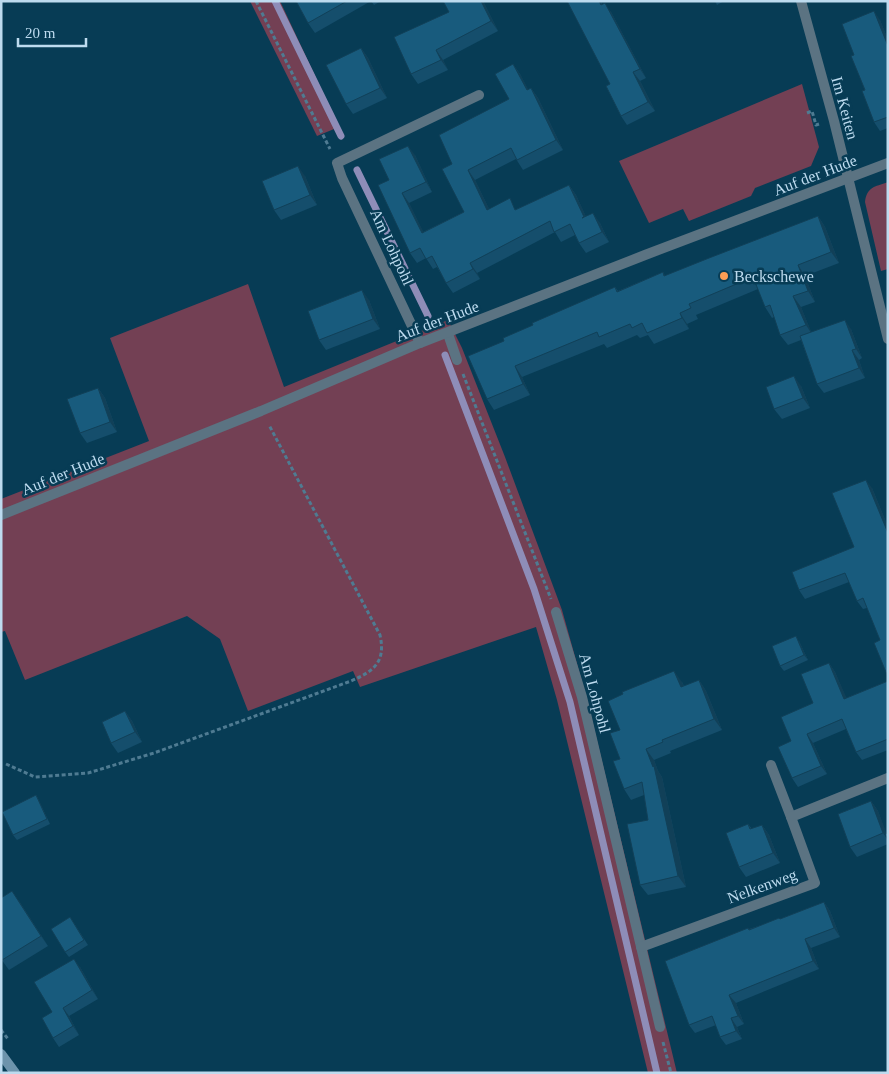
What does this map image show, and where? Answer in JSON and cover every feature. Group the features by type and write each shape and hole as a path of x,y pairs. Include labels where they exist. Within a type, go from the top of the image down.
{"street":[{"name":"Im Keiten","path":"801,1 834,121 888,339"},
{"path":"337,163 479,95"},
{"name":"Am Lohpohl","path":"337,163 342,178 420,343"},
{"name":"Auf der Hude","path":"1,515 261,412 420,343 448,334 645,255 888,163"},
{"path":"448,334 457,360"},
{"name":"Am Lohpohl","path":"556,612 582,697 660,1027"},
{"path":"771,765 791,817 888,778"},
{"name":"Nelkenweg","path":"641,947 815,883 791,817"},
{"path":"1,1054 15,1073"}],"path":[{"path":"256,1 337,163"},
{"path":"457,360 542,571 556,612"},
{"path":"6,764 35,778 88,773 154,753 365,675 376,667 383,647 380,635 261,412"},
{"path":"660,1027 671,1073"}],"shaded area":[{"path":"250,1 280,1 339,127 317,136"},
{"path":"802,84 819,147 811,166 755,188 751,196 689,221 683,209 649,223 619,161"},
{"path":"888,182 888,269 881,271 865,202 869,190"},
{"path":"248,284 284,387 448,320 462,348 505,457 562,610 588,703 677,1073 648,1073 557,700 536,627 360,687 353,671 248,711 220,639 187,616 25,680 5,631 1,632 1,499 149,441 110,338"}],"building":[{"path":"296,1 347,1 308,23"},
{"path":"443,1 481,1 491,21 436,50 441,60 411,74 394,37 449,12"},
{"path":"567,1 599,1 601,5 605,3 640,69 633,72 648,102 621,116 606,86 610,84"},
{"path":"874,11 888,46 888,117 874,122 862,91 865,90 851,56 854,55 842,24"},
{"path":"361,48 380,88 346,104 326,65"},
{"path":"513,64 527,90 531,88 556,140 517,160 511,148 468,170 487,210 510,198 515,210 569,185 584,217 582,218 593,213 602,232 579,243 570,224 554,232 550,221 470,263 473,269 446,283 432,256 426,259 420,248 410,253 378,185 389,180 379,159 408,146 426,182 402,193 422,233 464,212 442,169 452,164 439,135 509,99 495,74"},
{"path":"298,166 310,195 274,210 262,181"},
{"path":"818,216 831,252 798,265 808,291 793,296 806,325 780,335 770,305 765,307 753,277 689,304 691,308 680,313 682,318 647,333 642,323 632,328 630,324 599,337 597,332 515,366 523,384 487,399 468,356 504,341 503,338 533,325 532,323 615,287 617,292 663,272 664,276"},
{"path":"362,290 373,319 319,340 308,311"},
{"path":"845,320 856,349 852,350 859,368 817,384 800,336"},
{"path":"794,376 803,398 774,409 766,387"},
{"path":"98,388 110,422 80,433 67,399"},
{"path":"866,480 888,533 888,677 874,643 880,640 863,598 857,601 845,573 799,590 792,572 854,547 832,493"},
{"path":"796,636 804,655 780,666 772,646"},
{"path":"829,663 844,699 888,681 888,739 856,752 842,719 807,734 821,766 792,778 778,747 791,741 781,717 813,703 801,674"},
{"path":"674,671 681,687 699,680 714,719 662,740 663,742 646,749 654,766 678,876 640,885 627,824 648,820 642,782 624,789 613,761 620,759 610,733 620,730 608,701 623,694 622,692"},
{"path":"125,711 135,732 111,743 102,722"},
{"path":"36,795 47,819 13,835 2,812"},
{"path":"871,801 883,833 850,847 838,814"},
{"path":"748,824 750,829 762,825 773,853 739,867 726,833"},
{"path":"12,891 41,936 2,960 1,898"},
{"path":"824,902 834,928 805,939 813,961 729,995 738,1016 731,1018 736,1031 720,1037 712,1016 689,1025 665,961 748,928 749,930"},
{"path":"70,917 84,940 65,952 51,929"},
{"path":"74,959 92,990 63,1008 73,1026 53,1038 42,1018 52,1012 34,982"}],"waterway":[{"path":"275,1 341,136"},
{"path":"357,170 428,316"},
{"path":"445,355 534,589 570,702 657,1073"}],"place":[{"name":"Beckschewe","path":"724,276"}]}
